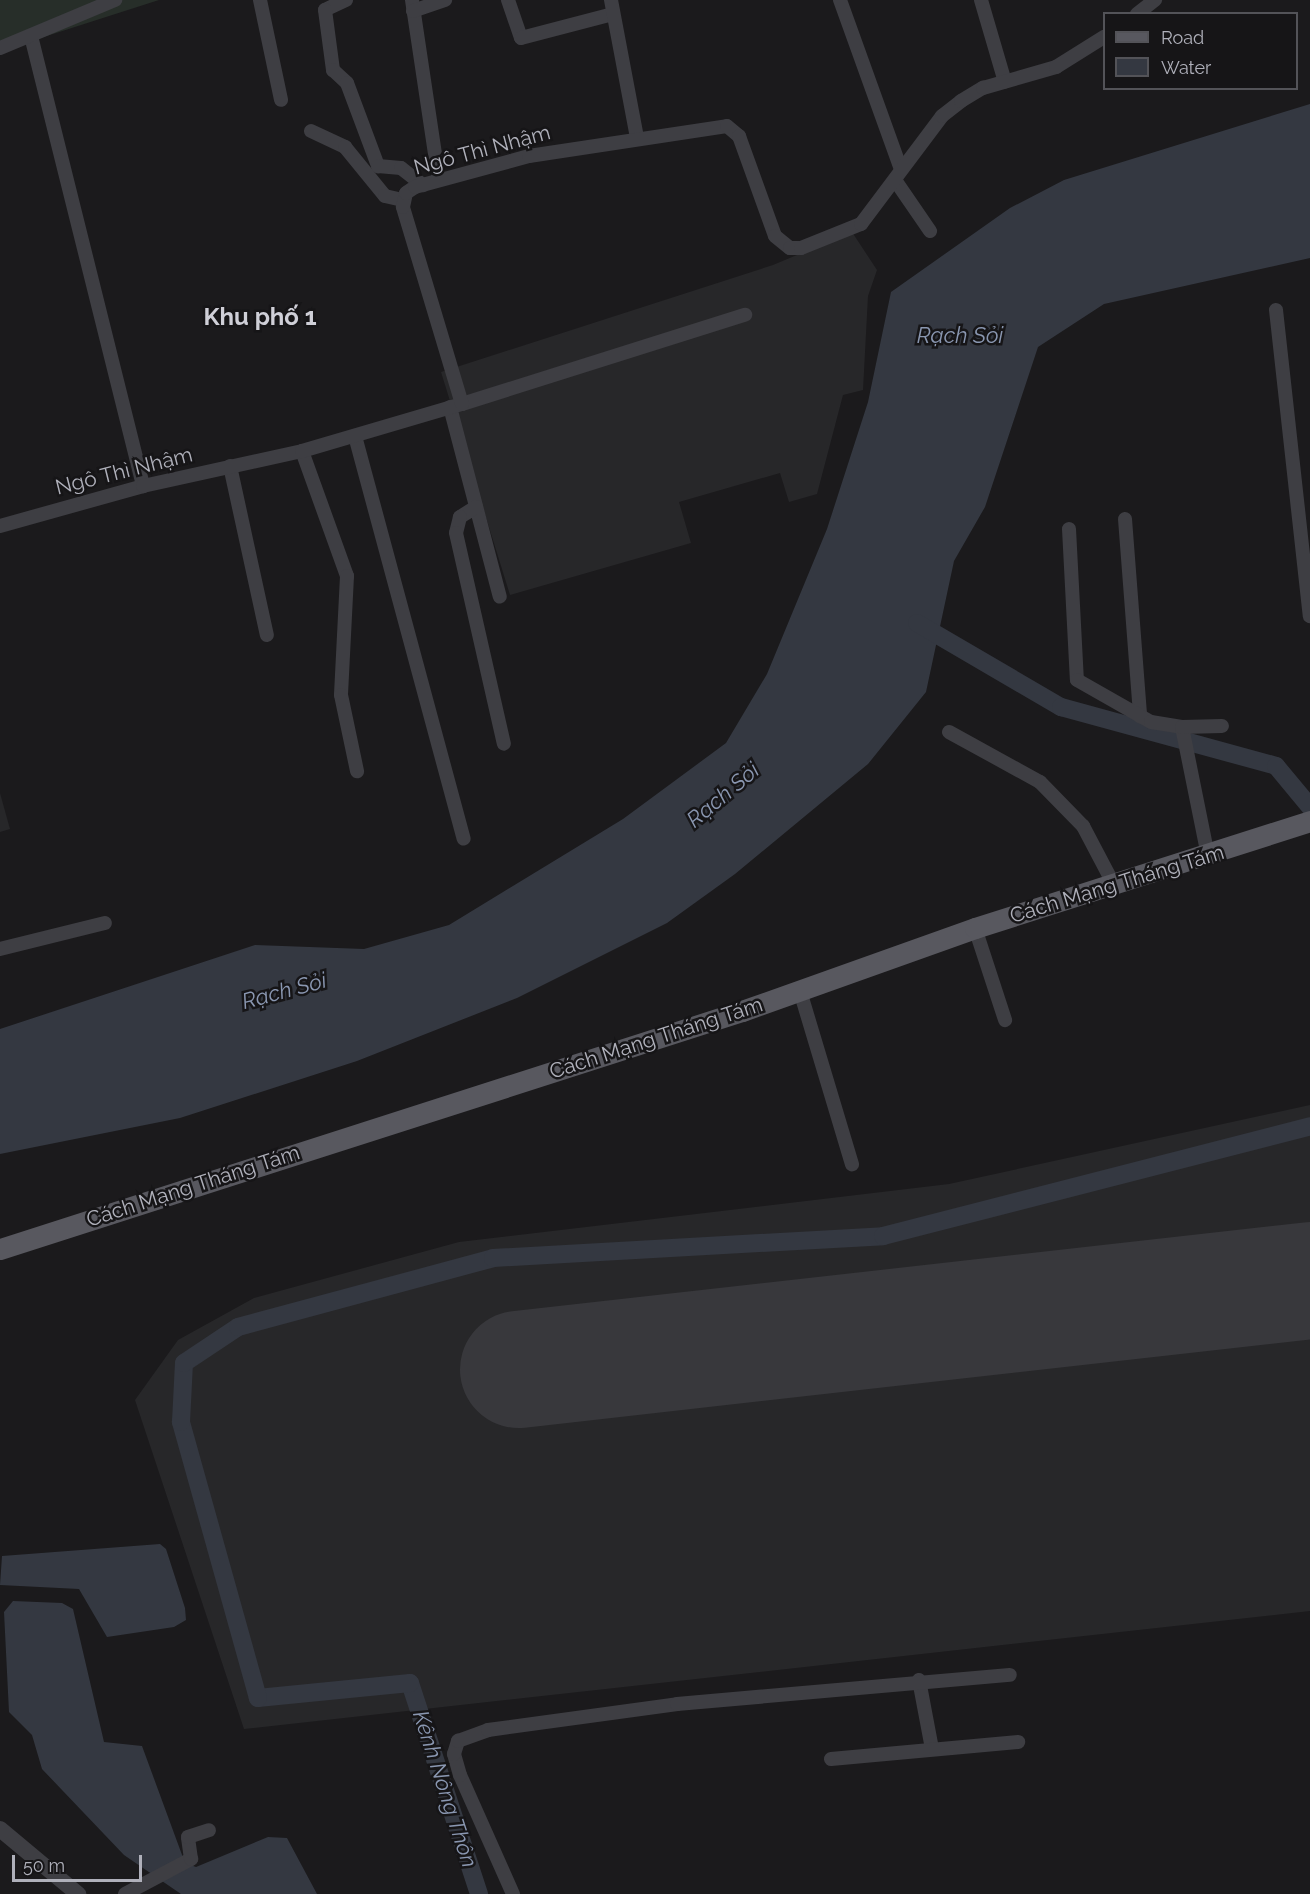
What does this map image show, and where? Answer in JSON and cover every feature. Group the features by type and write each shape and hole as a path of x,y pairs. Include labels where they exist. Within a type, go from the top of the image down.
{"main road":[{"name":"Cách Mạng Tháng Tám","path":"0,1249 800,991 975,928 1208,856 1310,821"}],"street":[{"path":"0,48 115,0"},
{"path":"260,0 281,100"},
{"path":"346,0 325,10 333,70 347,83 378,166 401,168 423,185"},
{"path":"439,180 412,6 445,0"},
{"path":"508,0 521,38 613,14"},
{"path":"611,0 637,137"},
{"path":"840,0 898,175 930,231"},
{"path":"981,0 1005,82"},
{"path":"1140,12 1155,0"},
{"path":"31,36 143,486"},
{"name":"Ngô Thì Nhậm","path":"0,526 143,486 302,452 456,406 403,200 423,185 530,156 716,126 736,130 775,236 790,248 861,224 942,116 983,88 1056,67 1103,38"},
{"path":"311,131 345,147 385,196 403,200"},
{"path":"1276,310 1310,616"},
{"path":"500,597 476,507 456,406 745,315"},
{"path":"355,436 464,839"},
{"path":"302,452 346,576 341,694 357,771"},
{"path":"230,466 267,635"},
{"path":"476,507 460,517 456,533 504,744"},
{"path":"1125,519 1140,716"},
{"path":"1069,529 1077,680 1140,716 1183,732 1222,726"},
{"path":"949,732 1040,782 1083,826 1114,885"},
{"path":"1183,732 1186,756 1208,856"},
{"path":"0,949 105,922"},
{"path":"975,928 1005,1020"},
{"path":"800,991 852,1164"},
{"path":"513,1894 460,1775 454,1754 458,1741 488,1730 677,1704 919,1680 1010,1675"},
{"path":"919,1680 932,1749"},
{"path":"831,1759 1018,1742"},
{"path":"0,1829 78,1894"},
{"path":"125,1894 191,1859 188,1837 208,1830"}],"shaded area":[{"path":"0,0 159,0 0,51"},
{"path":"852,232 877,270 868,296 863,390 843,395 817,494 789,502 780,473 679,502 691,543 510,595 441,372 773,265"},
{"path":"0,793 10,829 0,832"},
{"path":"1310,1105 1310,1611 244,1729 135,1400 178,1340 254,1298 459,1242 949,1184"}],"water":[{"name":"Rạch Sỏi","path":"1310,104 1310,258 1104,304 1038,347 985,507 954,561 926,692 868,764 735,874 667,923 517,998 357,1061 180,1118 0,1154 0,1029 255,945 364,949 449,925 623,819 726,743 767,674 827,529 868,402 891,292 1010,208 1064,180"},
{"path":"160,1544 166,1549 185,1608 186,1620 174,1627 107,1637 79,1589 0,1585 2,1556"},
{"path":"13,1601 62,1603 73,1609 104,1742 142,1746 185,1863 196,1867 268,1837 287,1838 317,1894 181,1894 124,1855 42,1769 32,1735 9,1712 4,1612"}],"waterway":[{"path":"917,623 1061,707 1276,766 1310,807"},
{"name":"Kênh Nông Thôn","path":"479,1894 410,1683 258,1698 181,1422 184,1363 238,1327 493,1258 883,1236 1310,1126"}],"runway":[{"path":"518,1369 1310,1280"}],"district":[{"name":"Khu phố 1","path":"260,317"}]}
